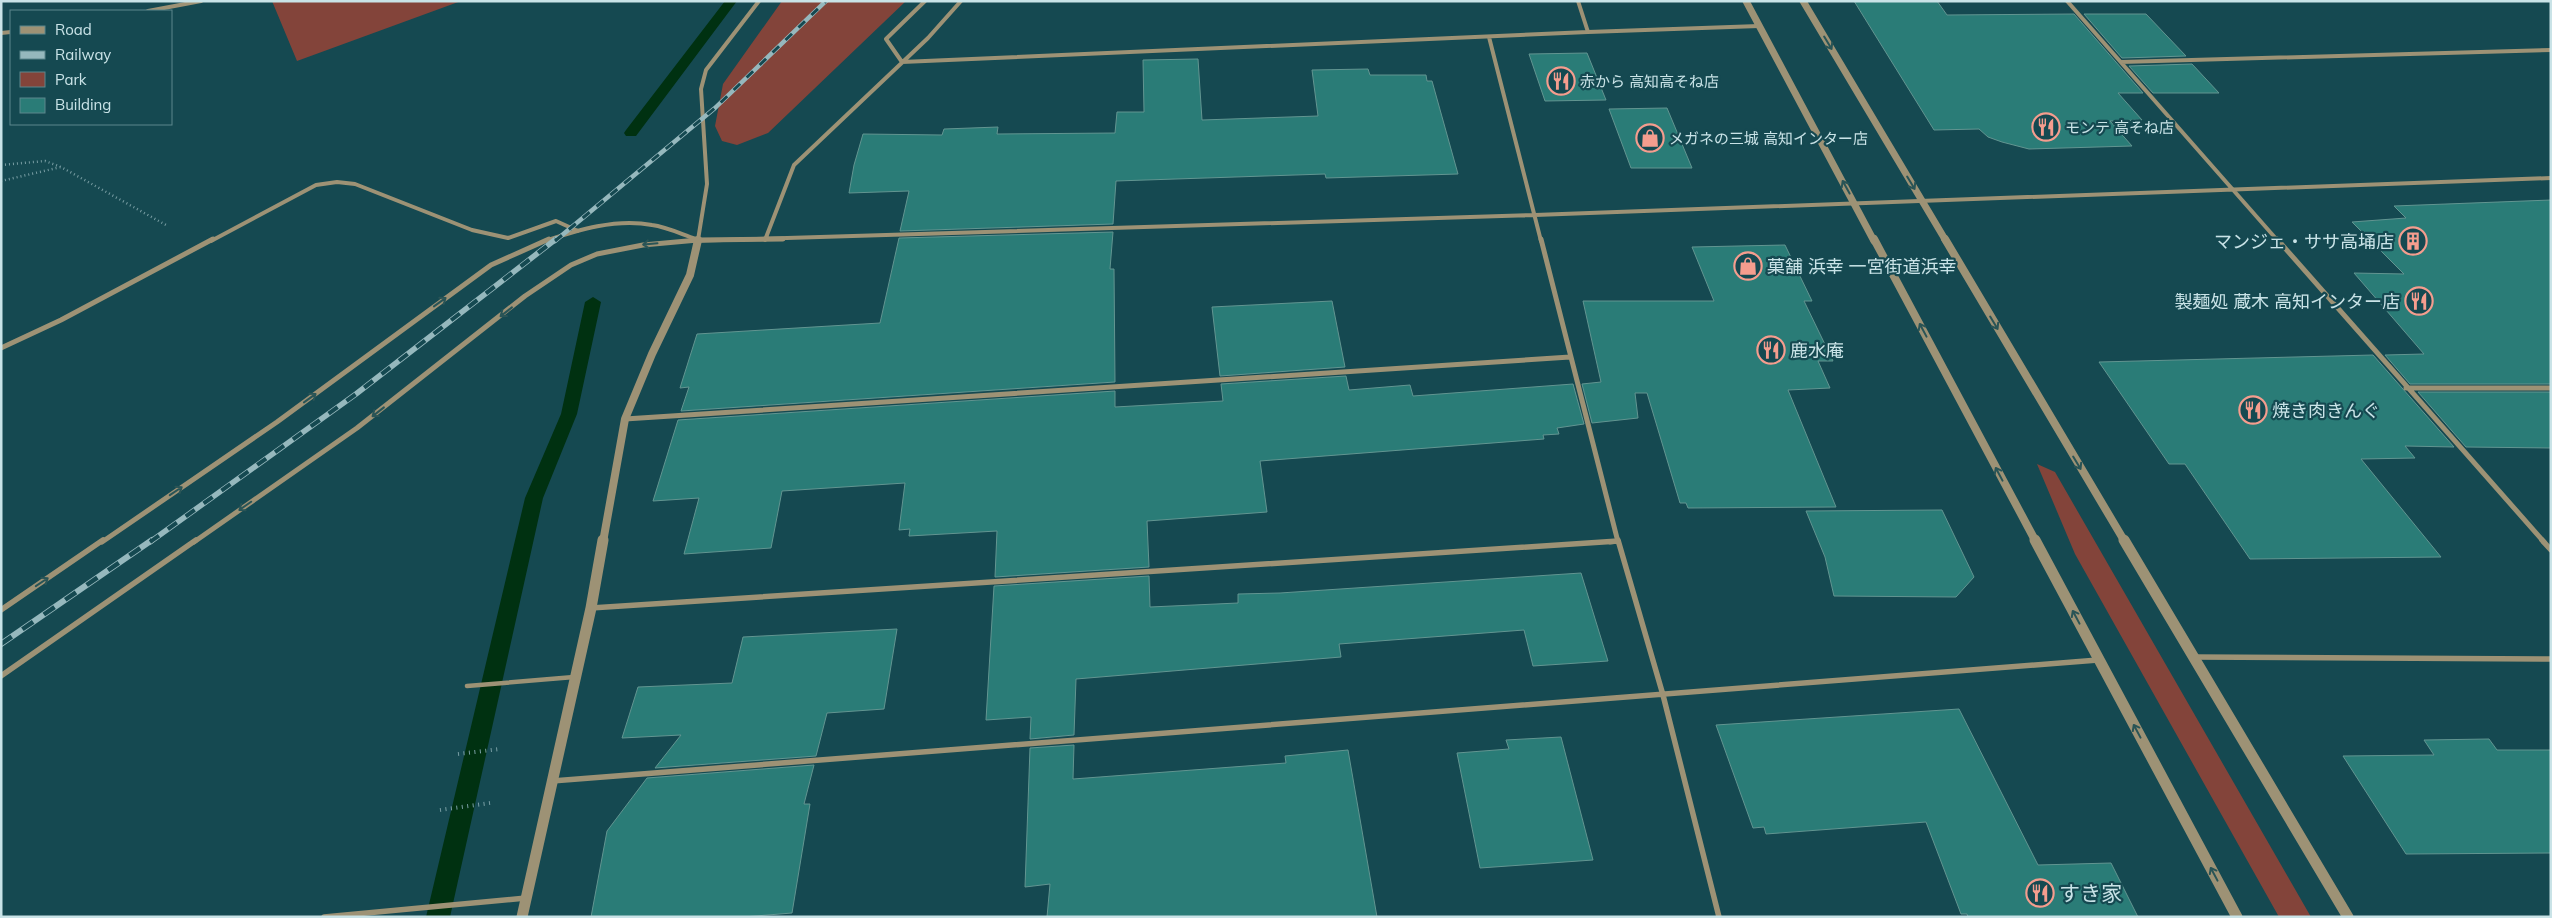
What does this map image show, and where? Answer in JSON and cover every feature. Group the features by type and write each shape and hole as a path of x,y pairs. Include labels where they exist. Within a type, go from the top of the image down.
{"street":[{"path":"153,10 201,1"},
{"path":"522,917 590,608 625,419 652,354 690,275 698,240 707,184 701,89 706,70 759,1"},
{"path":"902,62 886,39 925,1"},
{"path":"765,240 794,165 902,62 961,1"},
{"path":"1578,1 1588,32"},
{"path":"1746,1 2237,917"},
{"path":"1804,1 1921,201 2348,917"},
{"path":"2067,1 2406,388 2551,550"},
{"path":"902,62 1759,26"},
{"path":"1489,37 1618,541 1663,695 1719,917"},
{"path":"2121,62 2551,50"},
{"path":"1,676 357,428 525,296 571,265 597,254 629,247 698,240 765,240 1535,215 2551,178"},
{"path":"1,348 61,320 316,185 336,182 355,184 472,230 508,238 556,221 578,231"},
{"path":"1,610 277,422 490,265 509,254 578,231 620,224 648,224 698,240"},
{"path":"625,419 1570,357"},
{"path":"2406,388 2551,388"},
{"path":"590,608 1618,541"},
{"path":"2192,657 2551,659"},
{"path":"552,781 2099,660"},
{"path":"324,917 526,898"}],"lane":[{"path":"467,686 575,677"}],"path":[{"path":"1,165 45,161 61,167 110,196 202,244"},
{"path":"1,181 61,167"},
{"path":"458,754 500,748"},
{"path":"440,810 490,803"}],"green space":[{"path":"272,1 461,1 297,61"},
{"path":"782,1 906,1 768,133 737,145 722,141 715,126 723,84"},
{"path":"2037,464 2055,472 2311,917 2279,917 2075,554"}],"building":[{"path":"1854,1 1937,1 1947,15 2074,14 2143,93 2118,93 2142,120 2110,121 2132,146 2029,149 1988,137 1979,129 1934,130"},
{"path":"2084,14 2146,14 2186,56 2122,58"},
{"name":"赤から 高知高そね店","path":"1587,53 1606,100 1545,101 1529,54"},
{"path":"1198,59 1202,120 1318,116 1312,70 1368,69 1370,75 1426,75 1427,81 1432,81 1458,174 1326,178 1325,174 1116,181 1113,224 900,231 909,191 849,193 854,165 863,134 942,135 944,129 998,127 997,134 1115,133 1117,112 1144,112 1143,60"},
{"path":"2192,64 2219,93 2153,93 2129,66"},
{"name":"メガネの三城 高知インター店","path":"1667,108 1692,168 1631,168 1609,109"},
{"path":"2551,200 2551,384 2410,384 2385,355 2424,354 2354,273 2404,274 2352,222 2406,218 2394,206"},
{"path":"1113,232 1110,269 1114,269 1115,382 681,411 689,387 680,388 697,334 880,323 899,238"},
{"path":"1785,245 1812,301 1804,301 1833,361 1818,361 1830,388 1788,390 1836,507 1688,508 1686,503 1680,503 1647,393 1635,393 1638,418 1592,423 1582,384 1601,382 1583,301 1714,301 1692,247"},
{"path":"1332,301 1345,367 1220,376 1212,307"},
{"path":"2373,355 2454,447 2405,446 2415,458 2361,459 2441,557 2250,559 2185,464 2169,464 2099,362"},
{"path":"1346,376 1349,390 1410,385 1413,396 1573,384 1584,424 1557,428 1559,434 1543,435 1544,439 1260,461 1267,512 1147,521 1149,567 995,577 997,531 909,536 910,529 899,530 905,483 782,491 771,548 684,554 699,498 653,501 678,420 1115,391 1115,407 1223,401 1221,384"},
{"path":"2418,392 2551,392 2551,448 2466,447"},
{"path":"1942,510 1974,577 1956,597 1834,596 1825,557 1806,511"},
{"path":"1581,573 1608,661 1533,666 1524,630 1339,644 1341,657 1076,679 1074,735 1030,739 1031,717 986,720 994,586 1149,576 1150,607 1238,603 1238,594 1280,593"},
{"path":"897,629 884,709 827,713 816,756 655,768 681,735 622,738 638,687 732,683 743,637"},
{"path":"1959,709 2038,865 2111,863 2138,917 1968,917 1967,914 1961,914 1926,822 1766,834 1764,827 1753,828 1716,725"},
{"path":"1561,737 1593,860 1480,868 1457,753 1509,749 1506,740"},
{"path":"2489,739 2497,750 2551,750 2551,853 2406,854 2343,756 2434,755 2424,740"},
{"path":"1074,745 1073,779 1286,763 1285,756 1348,750 1377,917 1047,917 1050,884 1025,887 1030,748"},
{"path":"814,765 804,804 810,804 792,913 743,917 591,917 607,831 647,778"}],"waterway":[{"path":"631,133 731,1"},
{"path":"585,213 586,209"},
{"path":"438,917 534,498 569,414 593,302"}],"railway":[{"path":"555,241 715,108 826,1"},
{"path":"150,542 356,394 556,239"},
{"path":"1,644 152,540"}],"place":[{"name":"赤から 高知高そね店","path":"1561,81"},
{"name":"モンテ 高そね店","path":"2046,127"},
{"name":"メガネの三城 高知インター店","path":"1650,138"},
{"name":"マンジェ・ササ高埇店","path":"2413,241"},
{"name":"菓舗 浜幸 一宮街道浜幸","path":"1748,266"},
{"name":"製麺処 蔵木 高知インター店","path":"2419,301"},
{"name":"鹿水庵","path":"1771,350"},
{"name":"焼き肉きんぐ","path":"2253,410"},
{"name":"すき家","path":"2040,893"}]}
